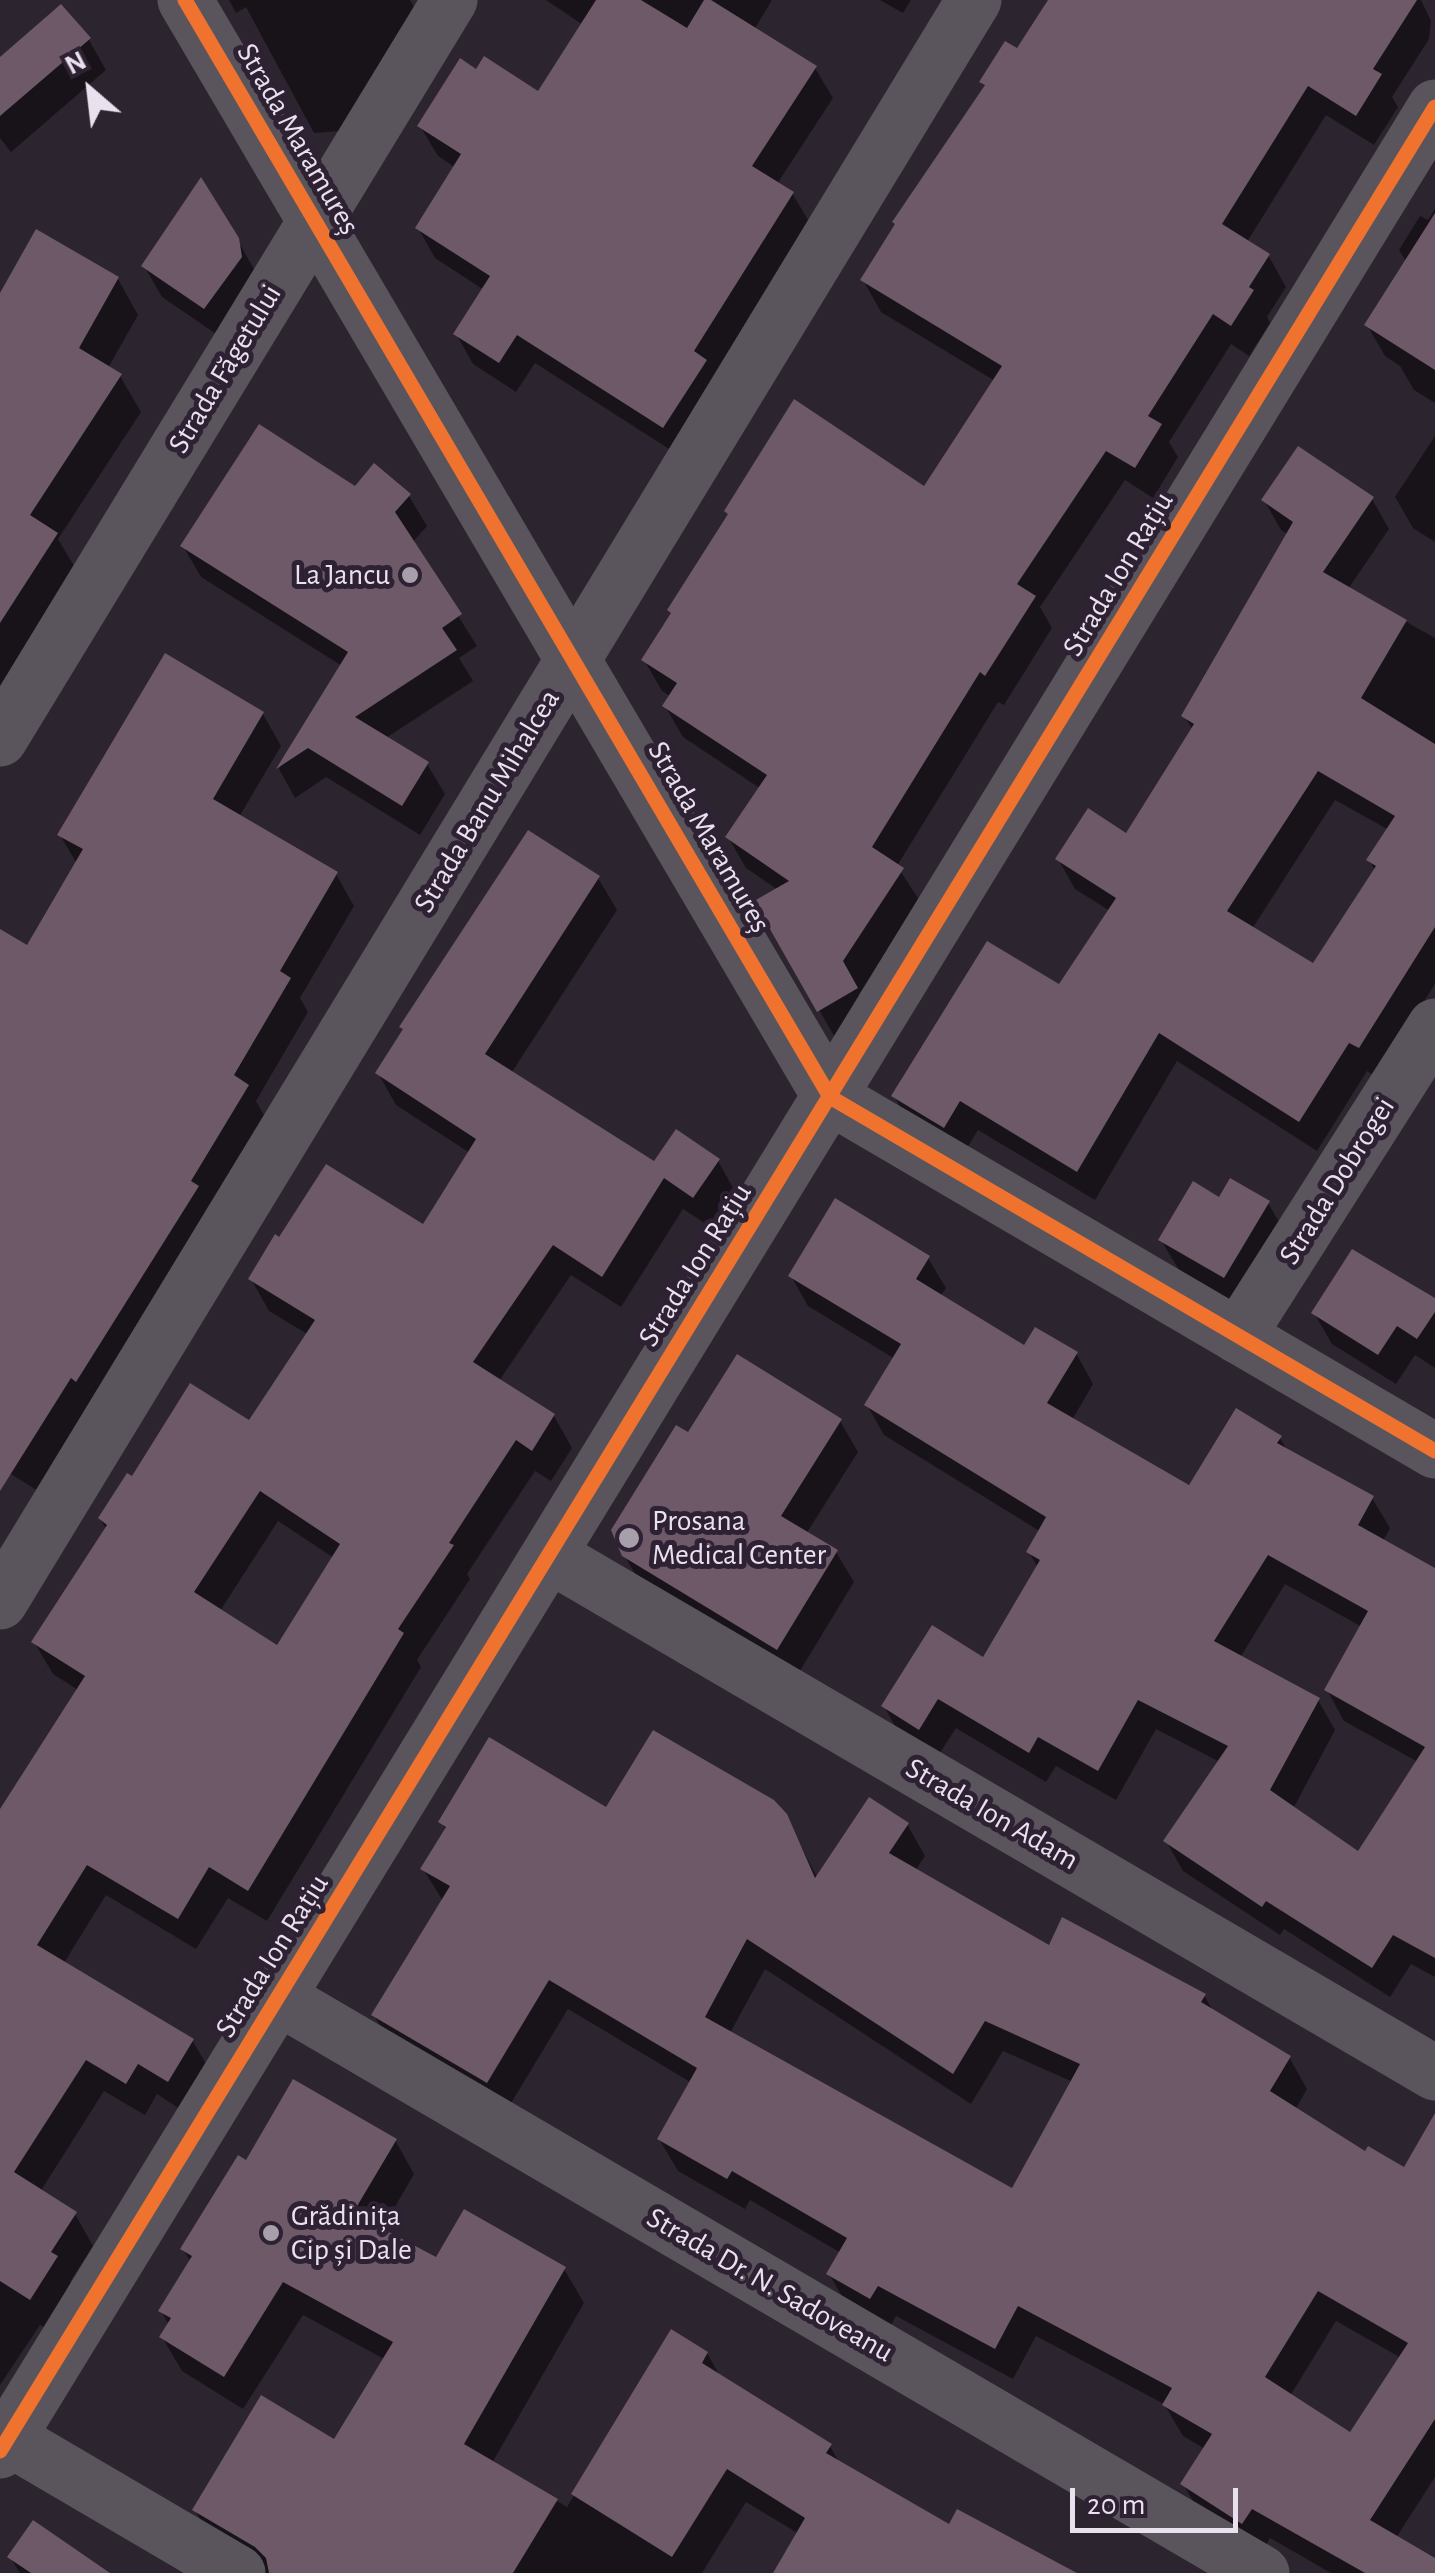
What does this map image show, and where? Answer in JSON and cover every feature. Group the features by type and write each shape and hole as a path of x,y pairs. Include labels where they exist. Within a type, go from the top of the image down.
{"street":[{"name":"Strada Maramureș","path":"185,0 830,1097 1435,1452"},
{"name":"Strada Făgetului","path":"0,739 450,0"},
{"name":"Strada Banu Mihalcea","path":"0,1602 974,0"},
{"name":"Strada Ion Rațiu","path":"4,2444 1435,107"},
{"name":"Strada Dobrogei","path":"1238,1336 1435,1026"},
{"name":"Strada Ion Adam","path":"550,1555 1435,2074"},
{"name":"Strada Dr. N. Sadoveanu","path":"278,1998 1262,2573"},
{"path":"4,2444 238,2573"}],"building":[{"path":"596,0 641,0 687,28 704,0 711,0 817,66 752,166 794,192 694,351 707,360 663,428 517,335 499,363 453,334 490,276 415,228 461,154 417,126 460,58 476,69 484,56 538,91"},
{"path":"1048,0 1417,0 1373,69 1382,74 1356,116 1308,86 1222,224 1270,254 1249,287 1254,290 1231,326 1213,314 1148,416 1162,424 1135,468 1106,451 1017,584 1036,596 985,676 980,672 872,847 904,868 843,961 858,988 817,1012 754,901 789,881 725,837 767,775 662,706 677,683 641,660 671,613 667,610 728,514 724,511 794,399 924,486 1002,366 860,280 895,224 892,222 985,85 979,82 1005,41 1017,48"},
{"path":"61,4 91,38 0,116 0,57"},
{"path":"201,177 239,238 242,257 204,309 141,266"},
{"path":"1435,213 1435,370 1364,325"},
{"path":"36,229 119,277 79,348 122,374 30,515 58,533 0,623 0,293"},
{"path":"259,424 355,486 374,463 411,494 395,512 462,614 442,628 457,650 355,717 429,762 402,806 308,748 276,769 348,652 180,546"},
{"path":"1298,446 1374,497 1323,572 1407,620 1361,698 1435,744 1435,927 1359,1048 1349,1043 1299,1122 1159,1033 1077,1172 960,1101 944,1128 891,1096 987,941 1059,984 1116,898 1055,859 1088,808 1126,833 1194,724 1181,716 1293,522 1261,500","holes":["1318,771 1395,816 1366,860 1376,866 1313,963 1227,911"]},
{"path":"165,653 264,712 213,799 338,872 280,971 291,978 234,1075 249,1085 191,1181 199,1186 76,1382 71,1378 0,1491 0,929 27,945 83,849 57,835"},
{"path":"528,830 600,876 485,1054 654,1161 676,1129 720,1159 693,1198 664,1178 602,1277 553,1245 473,1362 555,1414 532,1451 516,1440 449,1543 454,1545 398,1629 404,1633 248,1891 209,1867 178,1919 87,1865 37,1945 194,2039 168,2082 138,2064 126,2084 86,2060 14,2172 77,2212 51,2252 58,2256 30,2300 0,2281 0,1809 85,1676 31,1642 107,1525 98,1518 127,1473 132,1476 190,1383 249,1420 315,1320 248,1279 326,1164 423,1224 476,1139 375,1073 403,1029 399,1027","holes":["260,1491 340,1544 277,1645 194,1592"]},
{"path":"1230,1178 1270,1201 1224,1278 1158,1240 1193,1181 1219,1197"},
{"path":"835,1198 930,1256 916,1279 1024,1345 1035,1327 1078,1352 1047,1403 1189,1485 1236,1408 1282,1436 1277,1443 1374,1496 1358,1525 1435,1568 1435,1958 1393,1935 1372,1968 1266,1901 1262,1907 1163,1841 1228,1746 1138,1700 1098,1771 1038,1737 1029,1753 938,1699 919,1730 881,1706 932,1625 983,1657 1040,1560 1026,1552 1046,1517 864,1405 901,1344 788,1276","holes":["1268,1555 1368,1611 1324,1690 1425,1747 1358,1851 1270,1790 1320,1698 1214,1641"]},
{"path":"1352,1249 1435,1298 1435,1312 1417,1339 1397,1326 1378,1355 1311,1313"},
{"path":"737,1354 842,1419 781,1516 838,1550 777,1650 622,1556 611,1530 676,1425 688,1432"},
{"path":"653,1730 774,1800 787,1814 815,1878 869,1797 909,1823 889,1853 1049,1945 1062,1917 1206,1994 1201,2002 1291,2056 1270,2091 1365,2151 1368,2146 1404,2167 1435,2113 1435,2419 1370,2520 1435,2558 1435,2573 1365,2573 1252,2509 1242,2524 1180,2484 1212,2434 1162,2405 1172,2388 1018,2306 995,2349 878,2286 870,2299 826,2274 847,2238 732,2171 727,2179 657,2139 697,2068 549,1980 487,2083 371,2015 450,1886 420,1869 446,1827 438,1822 489,1737 606,1807","holes":["747,1939 953,2074 985,2021 1080,2064 1012,2188 705,2017","1318,2291 1408,2343 1350,2432 1265,2377"]},
{"path":"293,2079 397,2139 353,2213 436,2257 464,2209 566,2267 464,2444 558,2499 513,2573 269,2573 266,2558 255,2547 192,2510 261,2395 334,2439 393,2342 283,2282 224,2377 159,2337 171,2318 158,2311 192,2256 180,2249 238,2155 246,2160"},
{"path":"671,2329 708,2352 702,2363 832,2444 826,2453 949,2524 957,2509 1077,2573 773,2573 805,2518 727,2469 672,2557 571,2494"},
{"path":"33,2520 110,2573 31,2573 7,2557"}],"cycle path":[{"path":"185,0 830,1097 1435,1451"},
{"path":"0,2451 1435,107"}],"place":[{"name":"La Jancu","path":"410,575"},
{"name":"Prosana Medical Center","path":"629,1538"},
{"name":"Grădinița Cip și Dale","path":"271,2233"}]}
